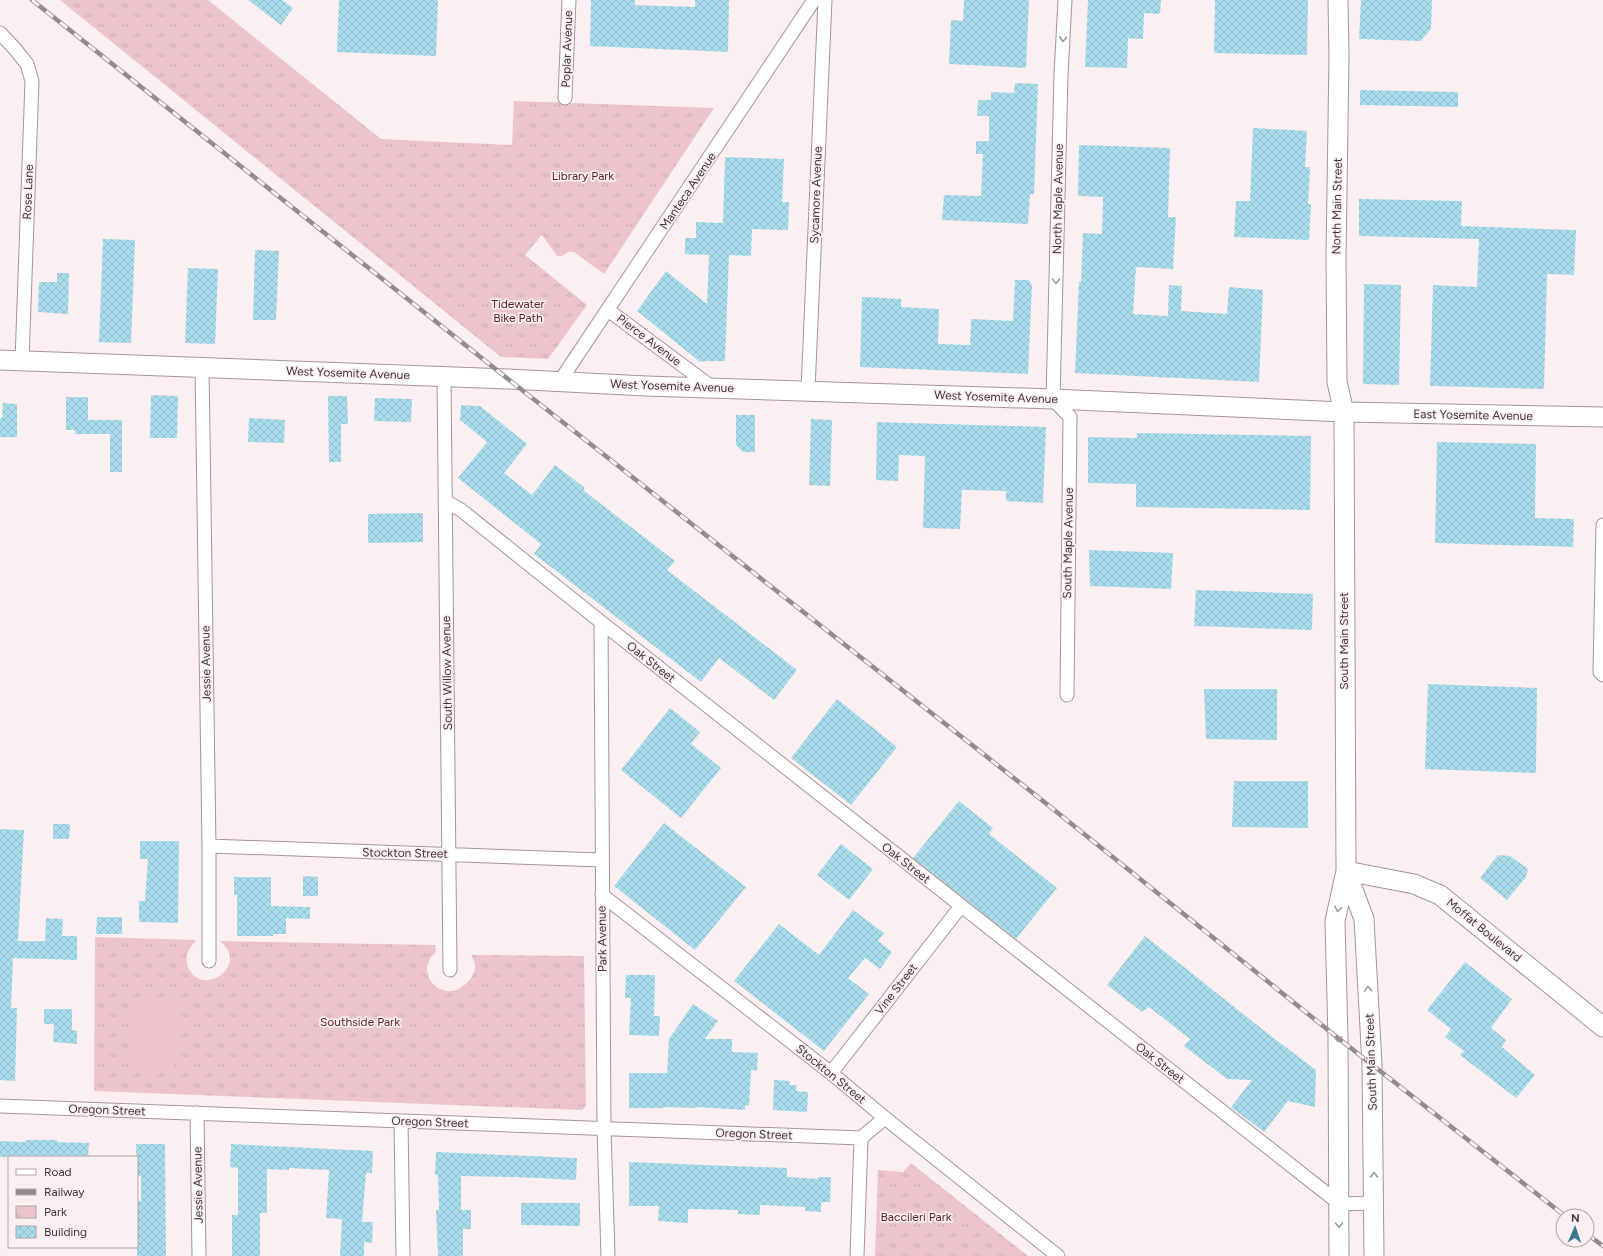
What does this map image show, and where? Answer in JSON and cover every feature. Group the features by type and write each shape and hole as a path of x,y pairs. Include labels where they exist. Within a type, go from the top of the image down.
{"main road":[{"name":"North Main Street","path":"1338,0 1339,56 1336,258 1337,382 1344,412"},
{"name":"West Yosemite Avenue","path":"0,360 444,376 713,388 1052,399 1344,412"},
{"name":"East Yosemite Avenue","path":"1344,412 1603,417"},
{"name":"South Main Street","path":"1338,1256 1340,1204 1335,921 1346,871 1344,412"},
{"name":"South Main Street","path":"1346,871 1364,920 1372,1064 1374,1256"},
{"name":"Moffat Boulevard","path":"1346,871 1414,884 1440,895 1603,1027"}],"street":[{"name":"Poplar Avenue","path":"565,98 569,0"},
{"name":"Manteca Avenue","path":"560,381 814,0"},
{"name":"Sycamore Avenue","path":"808,390 825,0"},
{"name":"North Maple Avenue","path":"1052,399 1061,75 1065,0"},
{"name":"Rose Lane","path":"0,33 16,49 27,64 32,81 22,361"},
{"name":"Pierce Avenue","path":"608,310 713,388"},
{"name":"Jessie Avenue","path":"202,367 209,846 209,961"},
{"name":"South Willow Avenue","path":"444,376 444,501 450,854 450,970"},
{"name":"South Maple Avenue","path":"1052,399 1070,417 1067,695"},
{"name":"Oak Street","path":"444,501 461,510 600,622 1340,1204"},
{"path":"1603,525 1600,672 1603,675"},
{"name":"Park Avenue","path":"600,622 604,1129 608,1256"},
{"name":"Stockton Street","path":"209,846 602,860"},
{"name":"Stockton Street","path":"602,895 831,1073 1058,1256"},
{"name":"Vine Street","path":"831,1073 961,906"},
{"name":"Oregon Street","path":"0,1106 861,1138"},
{"name":"Jessie Avenue","path":"197,1114 199,1256"},
{"path":"857,1256 861,1138 885,1118"},
{"path":"401,1121 403,1256"},
{"path":"1340,1204 1374,1203"}],"green space":[{"name":"Tidewater Bike Path","path":"60,0 208,0 381,139 512,145 514,101 714,108 604,274 574,252 568,252 562,256 557,256 542,235 525,255 587,305 548,359 501,357"},
{"name":"Southside Park","path":"95,937 196,940 188,952 187,963 194,976 203,980 212,979 227,969 230,960 228,951 220,941 435,945 436,952 429,961 427,970 429,979 435,986 443,990 452,991 462,987 473,975 475,963 471,955 584,956 586,1106 582,1110 94,1091"},
{"path":"134,1002 177,1003 175,1068 132,1067"},
{"name":"Baccileri Park","path":"911,1163 1028,1256 875,1256 878,1170 903,1172"}],"building":[{"path":"248,0 282,0 293,8 281,25"},
{"path":"339,0 438,0 436,56 337,52"},
{"path":"591,0 635,0 635,5 695,7 695,0 729,0 728,52 590,46"},
{"path":"964,0 1029,0 1026,68 949,64 951,20 963,21"},
{"path":"1088,0 1161,0 1160,14 1144,13 1143,39 1128,38 1127,68 1085,67"},
{"path":"1215,0 1308,0 1307,55 1214,53"},
{"path":"1361,0 1432,0 1431,29 1421,41 1359,39"},
{"path":"1015,83 1038,84 1034,194 1030,194 1028,224 942,220 944,195 981,196 983,154 976,154 976,141 989,141 989,116 977,116 978,100 991,100 991,92 1014,93"},
{"path":"1360,90 1458,92 1458,107 1360,105"},
{"path":"1253,128 1307,131 1305,167 1310,167 1308,204 1311,204 1309,240 1234,237 1236,201 1250,201"},
{"path":"1079,145 1170,148 1168,217 1176,217 1173,269 1136,267 1133,314 1168,316 1169,285 1182,286 1181,311 1227,314 1229,287 1263,290 1259,382 1075,373 1083,233 1102,234 1103,197 1078,196"},
{"path":"725,157 784,159 782,202 789,202 788,230 752,229 751,256 729,255 725,361 700,362 637,311 666,271 707,304 709,255 685,254 685,238 696,238 696,222 723,223"},
{"path":"1359,199 1462,201 1461,226 1576,230 1574,275 1547,274 1544,389 1430,386 1433,285 1477,287 1479,239 1359,236"},
{"path":"103,239 135,240 131,343 99,342"},
{"path":"255,250 279,251 276,320 253,320"},
{"path":"188,268 218,269 215,344 185,343"},
{"path":"57,273 69,273 68,314 38,312 39,282 57,282"},
{"path":"1015,280 1029,280 1032,285 1028,374 860,367 862,297 901,299 901,307 939,309 938,344 970,345 971,319 1013,321"},
{"path":"1364,284 1401,285 1399,385 1363,384"},
{"path":"151,395 178,396 177,438 150,438"},
{"path":"328,396 347,396 348,424 341,424 341,462 329,462"},
{"path":"66,397 88,397 88,420 122,420 122,472 110,472 110,434 75,434 75,430 66,430"},
{"path":"375,398 412,399 411,422 374,421"},
{"path":"3,403 17,404 17,437 0,437 0,418 2,418"},
{"path":"461,405 480,406 527,444 504,473 532,495 555,465 585,488 583,490 675,561 667,570 797,670 774,700 719,658 701,682 534,554 541,544 458,478 487,442 460,420"},
{"path":"736,415 755,415 755,452 743,452 736,445"},
{"path":"249,418 285,420 284,443 248,442"},
{"path":"811,419 832,420 830,486 809,485"},
{"path":"877,422 1046,427 1043,503 1006,501 1006,491 962,490 960,529 923,528 925,456 899,455 898,481 876,480"},
{"path":"1137,433 1311,436 1310,510 1136,507 1136,484 1088,483 1088,437 1137,438"},
{"path":"1437,442 1536,444 1535,518 1574,519 1573,547 1435,543"},
{"path":"423,513 423,542 368,543 368,514"},
{"path":"1089,550 1173,553 1171,589 1090,586"},
{"path":"1196,590 1313,594 1312,630 1194,626"},
{"path":"1428,684 1537,688 1536,773 1425,769"},
{"path":"1204,689 1277,689 1277,740 1206,739"},
{"path":"837,699 897,747 851,805 791,758"},
{"path":"670,708 700,732 691,744 721,768 681,818 621,770"},
{"path":"1234,781 1308,781 1308,828 1232,827"},
{"path":"959,801 993,828 989,834 1057,888 1016,939 913,858"},
{"path":"664,823 746,887 695,950 614,886"},
{"path":"53,824 70,824 69,839 53,839"},
{"path":"0,829 24,830 18,941 45,941 46,918 63,919 62,936 77,936 77,960 13,958 11,1008 17,1008 15,1081 0,1080"},
{"path":"140,841 179,841 178,923 139,922 139,901 145,901 148,859 140,859"},
{"path":"841,844 873,869 849,900 817,875"},
{"path":"1498,855 1510,856 1528,869 1526,877 1507,900 1480,878"},
{"path":"303,876 318,877 318,896 303,896"},
{"path":"234,877 271,877 271,906 310,907 310,919 286,918 286,934 273,934 273,936 237,936 237,895 234,895"},
{"path":"853,910 884,933 878,941 892,952 880,969 865,958 848,978 869,994 824,1051 734,981 779,924 819,955"},
{"path":"97,917 122,917 122,934 96,934"},
{"path":"1145,936 1316,1070 1315,1107 1288,1101 1264,1132 1231,1107 1252,1080 1227,1079 1184,1046 1190,1039 1149,1007 1142,1012 1107,985"},
{"path":"1465,962 1512,999 1491,1028 1506,1040 1502,1047 1535,1075 1516,1098 1460,1055 1464,1051 1445,1037 1451,1029 1427,1010"},
{"path":"626,975 655,975 654,1016 660,1016 659,1036 629,1035 631,998 625,998"},
{"path":"693,1004 718,1021 705,1039 732,1039 732,1052 758,1053 757,1071 751,1070 749,1106 745,1105 745,1110 696,1107 629,1108 629,1073 667,1073 669,1039"},
{"path":"44,1009 72,1009 72,1030 77,1031 77,1044 53,1042 54,1024 44,1024"},
{"path":"774,1080 790,1081 789,1085 797,1085 796,1091 808,1092 807,1112 773,1110"},
{"path":"26,1140 57,1140 57,1142 89,1143 88,1156 0,1157 0,1141 26,1142"},
{"path":"136,1144 165,1144 166,1256 137,1256 138,1201 141,1201 141,1176 138,1176 138,1156 136,1156"},
{"path":"231,1144 373,1151 372,1173 366,1173 362,1222 373,1222 372,1243 364,1242 364,1256 340,1256 342,1219 326,1218 329,1170 289,1168 289,1170 267,1169 267,1213 260,1213 260,1256 232,1256 232,1215 238,1215 238,1168 230,1167"},
{"path":"436,1152 577,1158 576,1180 461,1176 461,1210 471,1210 471,1229 463,1229 463,1256 438,1256 436,1210 439,1210 438,1175 435,1175"},
{"path":"629,1162 787,1168 787,1177 818,1179 818,1177 831,1177 830,1202 821,1202 821,1212 805,1211 805,1207 760,1205 760,1215 738,1214 738,1210 688,1209 688,1223 658,1221 659,1206 629,1206"},
{"path":"521,1203 580,1203 580,1226 521,1225"}],"railway":[{"path":"32,0 508,379 1043,801 1338,1038 1555,1208"},
{"path":"1595,1240 1603,1246"}],"park label":[{"name":"Library Park","path":"583,176"}]}
